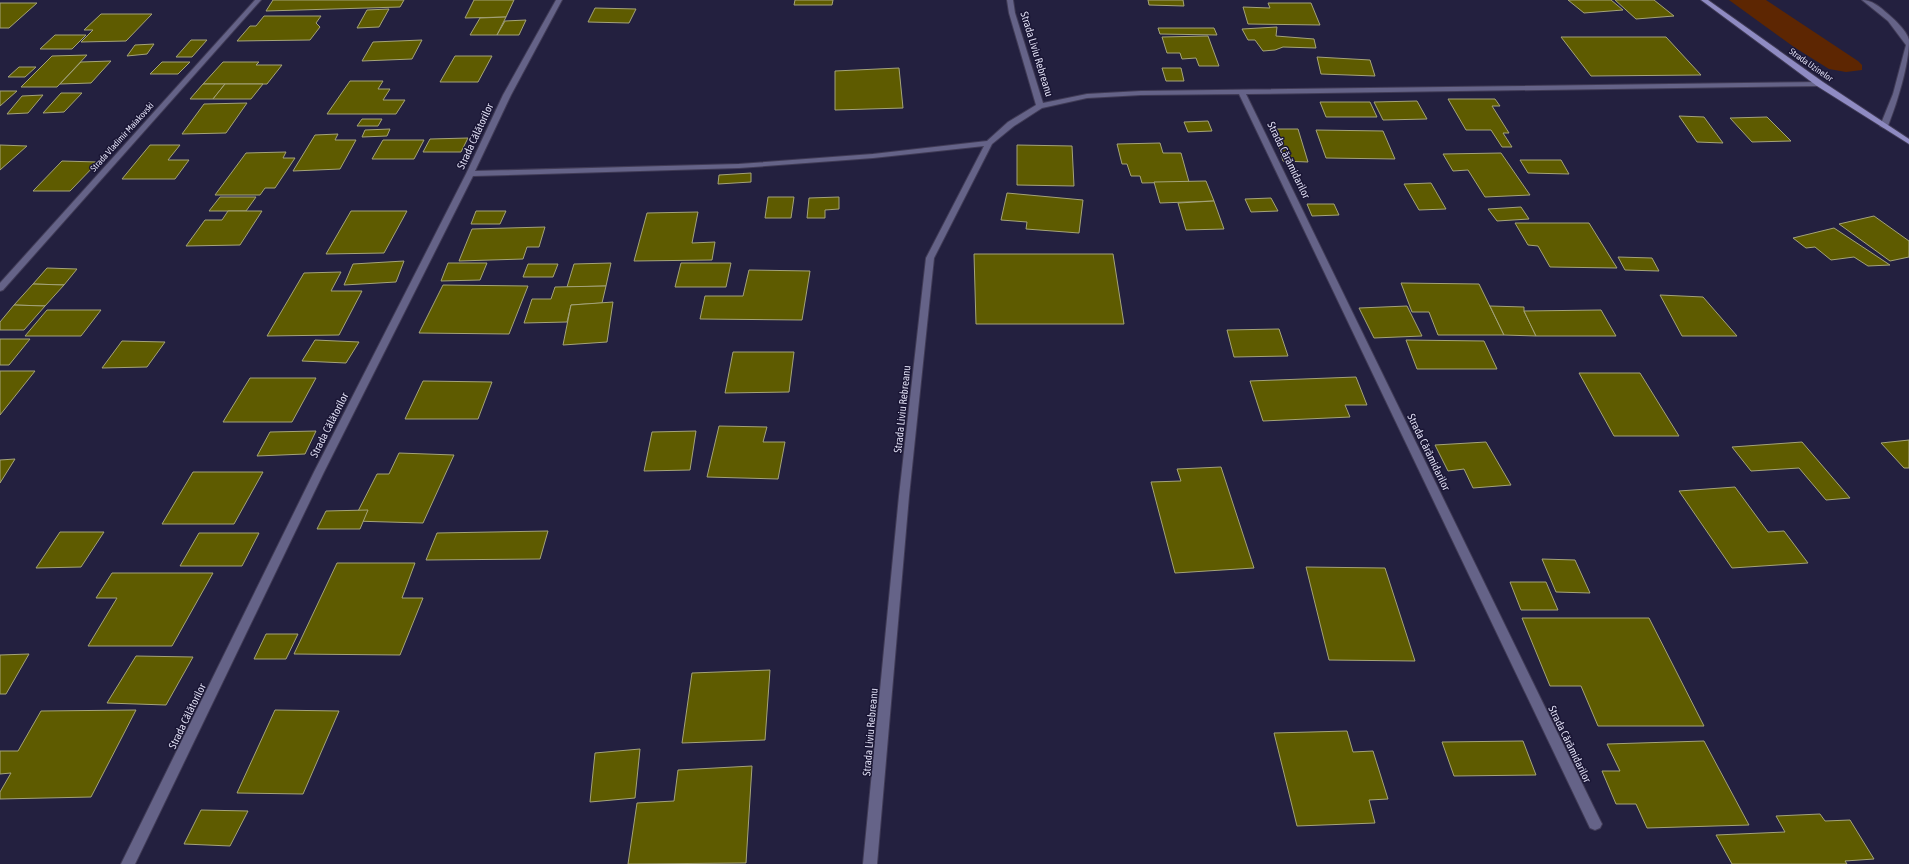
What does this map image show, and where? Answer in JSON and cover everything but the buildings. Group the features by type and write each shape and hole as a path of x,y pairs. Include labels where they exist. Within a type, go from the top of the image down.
{"main road":[{"name":"Strada Uzinelor","path":"1704,0 1820,84 1909,142"}],"street":[{"name":"Strada Vladimir Maiakovski","path":"0,288 258,0"},
{"name":"Strada Călătorilor","path":"128,864 319,472 470,174 507,95 559,0"},
{"name":"Strada Liviu Rebreanu","path":"870,864 904,496 930,258 989,143 1011,124 1040,106 1012,12 1010,0"},
{"path":"1866,0 1900,28 1909,45 1897,94 1884,126"},
{"path":"1040,106 1087,96 1141,93 1820,84"},
{"name":"Strada Cărămidarilor","path":"1242,92 1595,824"},
{"path":"470,174 739,166 873,156 989,143"}],"shaded area":[{"path":"1729,0 1766,0 1858,61 1862,65 1862,70 1846,72 1829,69 1794,47"}]}
